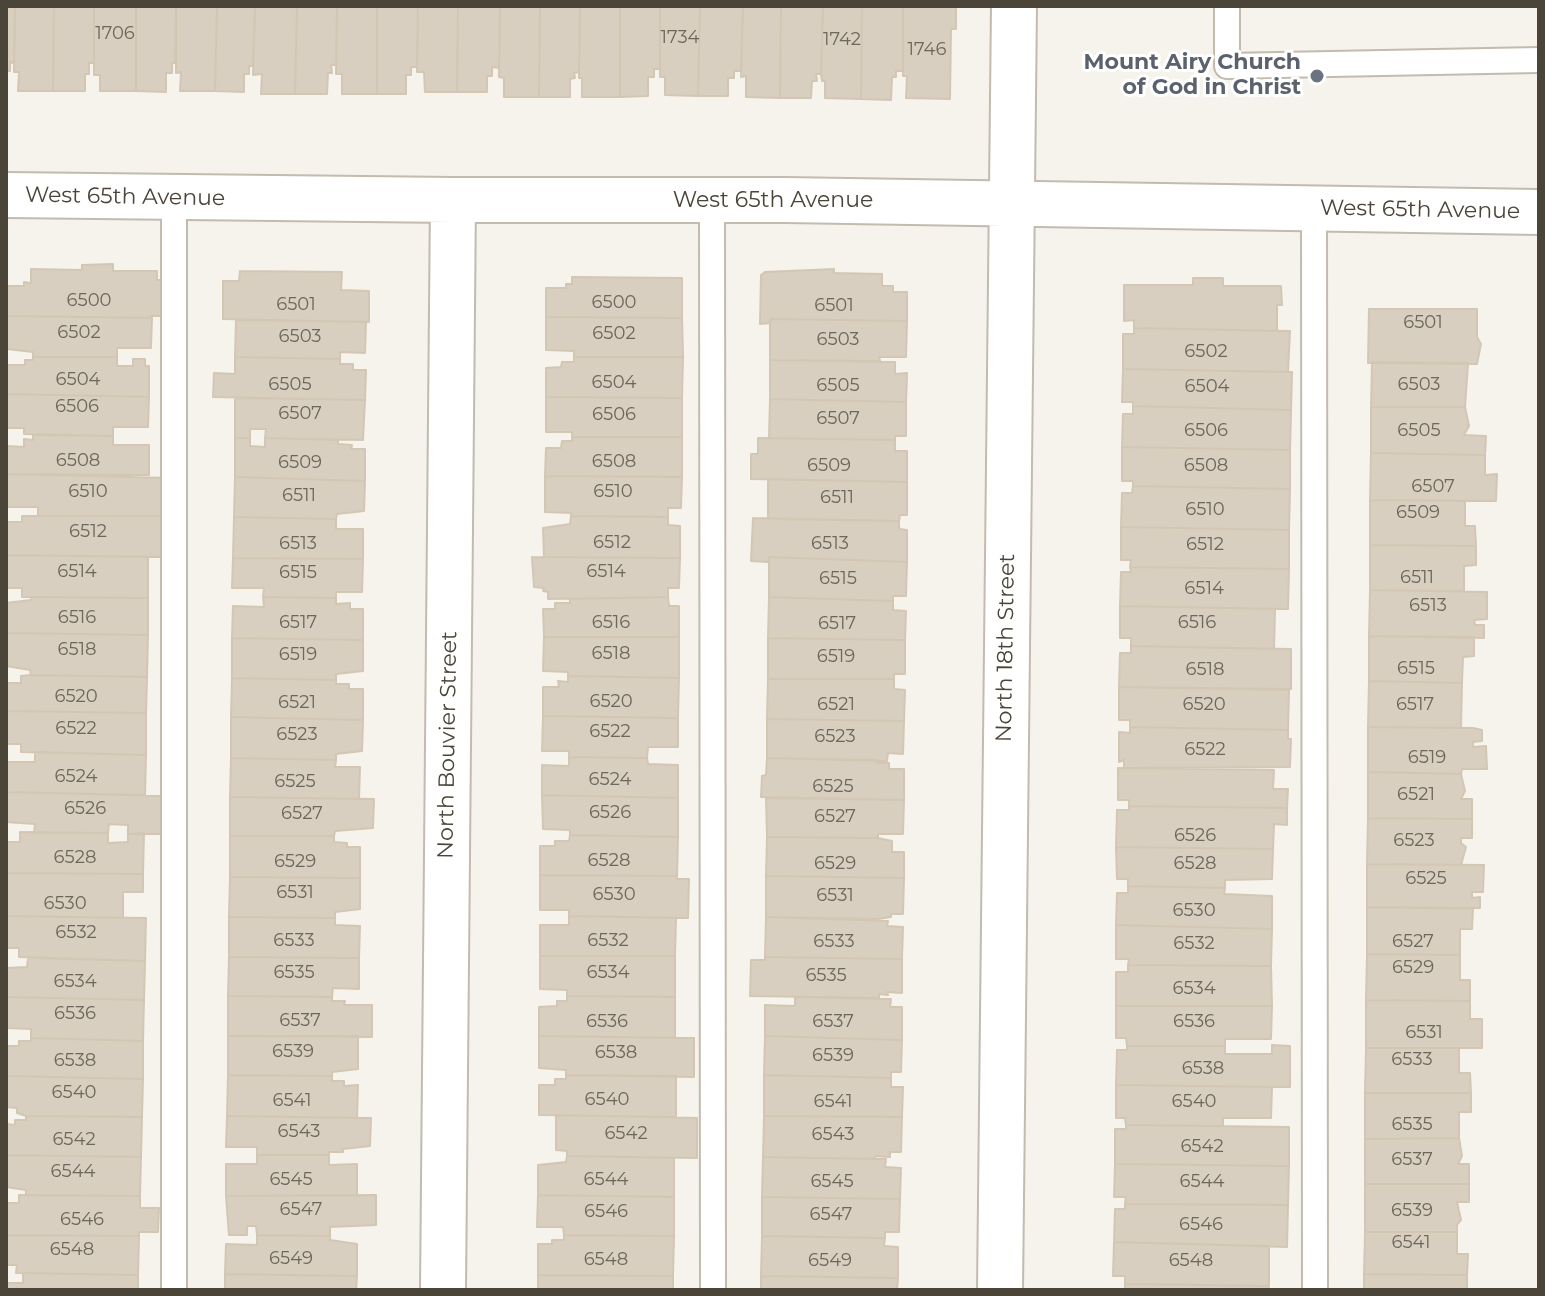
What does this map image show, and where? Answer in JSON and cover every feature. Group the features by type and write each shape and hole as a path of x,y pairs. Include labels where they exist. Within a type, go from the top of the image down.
{"street":[{"name":"North 18th Street","path":"1000,1290 1014,6"},
{"name":"West 65th Avenue","path":"6,195 712,200 1539,212"},
{"name":"North Bouvier Street","path":"443,1290 453,200"}],"lane":[{"path":"1227,6 1227,66 1539,60"},
{"path":"174,197 174,1290"},
{"path":"712,200 713,1290"},
{"path":"1314,207 1315,1290"}],"building":[{"path":"6,6 15,6 14,63 10,62 10,71 6,71"},
{"path":"15,6 54,6 53,91 18,91 19,72 14,72"},
{"path":"54,6 94,6 94,63 89,63 89,74 85,74 85,91 53,91"},
{"path":"94,6 136,6 136,91 100,91 100,75 94,75"},
{"path":"136,6 176,6 175,63 172,63 172,73 166,73 166,92 136,91"},
{"path":"176,6 217,6 215,91 180,91 181,72 176,73"},
{"path":"217,6 255,6 253,66 249,66 249,74 244,74 244,92 215,91"},
{"path":"255,6 297,6 295,94 261,94 262,74 253,75"},
{"path":"297,6 337,6 336,65 331,65 332,73 328,73 327,94 295,94"},
{"path":"337,6 377,6 377,94 342,94 342,74 336,74"},
{"path":"377,6 418,6 417,67 411,67 411,75 406,75 406,94 377,94"},
{"path":"418,6 458,6 457,92 425,92 424,72 417,72"},
{"path":"458,6 500,6 499,68 492,67 492,76 487,76 487,92 457,92"},
{"path":"500,6 540,6 539,97 504,97 504,78 499,77"},
{"path":"540,6 580,6 579,72 570,79 570,97 539,97"},
{"path":"580,6 620,6 620,97 582,97 582,78 579,78"},
{"path":"620,6 660,6 660,69 654,69 654,77 648,77 648,96 620,97"},
{"path":"660,6 700,6 698,96 665,95 665,77 660,77"},
{"path":"700,6 743,6 741,71 734,71 734,78 728,78 728,96 698,96"},
{"path":"743,6 781,6 780,98 746,97 746,76 741,77"},
{"path":"781,6 823,6 821,74 816,74 817,81 812,81 811,98 780,98"},
{"path":"823,6 862,6 861,99 825,98 825,81 822,81 821,74"},
{"path":"862,6 903,6 903,71 896,71 896,77 892,77 891,100 861,99"},
{"path":"903,6 956,6 956,29 951,29 950,99 906,98"},
{"path":"113,264 113,271 157,271 157,280 171,280 171,316 7,316 7,286 31,283 31,269 82,270 82,265"},
{"path":"834,269 834,273 882,274 882,286 893,286 893,292 907,292 907,321 770,319 770,323 760,324 761,275 765,272"},
{"path":"240,271 342,272 341,290 369,291 369,322 223,319 223,281 239,281"},
{"path":"572,277 682,278 682,318 546,317 546,288 566,288 566,284 572,284"},
{"path":"1193,278 1223,278 1223,286 1281,286 1282,305 1277,305 1277,331 1134,328 1134,320 1124,321 1124,285 1193,285"},
{"path":"1369,309 1477,309 1477,337 1481,344 1477,364 1368,363"},
{"path":"7,316 152,318 151,348 117,348 117,357 33,357 33,352 7,349"},
{"path":"546,317 682,318 683,357 574,357 574,351 546,350"},
{"path":"770,319 907,321 906,357 879,357 880,361 770,360"},
{"path":"236,320 366,322 365,353 340,352 340,359 235,357"},
{"path":"1134,328 1290,331 1288,372 1123,369 1123,334 1134,334"},
{"path":"33,357 117,357 117,366 133,366 133,359 145,359 145,366 149,366 149,397 7,394 7,365 25,365 25,360 33,360"},
{"path":"235,357 340,359 340,364 353,364 353,370 366,370 365,400 213,397 214,373 235,374"},
{"path":"574,357 683,357 682,398 546,397 546,368 561,367 562,362 574,362"},
{"path":"770,360 895,362 895,374 907,373 906,402 770,399"},
{"path":"1372,362 1468,363 1465,407 1371,407"},
{"path":"1123,369 1292,372 1291,410 1133,406 1133,402 1122,402"},
{"path":"7,394 149,397 148,427 113,427 113,436 24,434 24,428 6,428"},
{"path":"546,397 682,398 682,437 572,437 572,432 546,432"},
{"path":"235,398 365,400 363,440 265,438 266,429 250,429 250,438 235,438"},
{"path":"770,399 906,402 906,436 895,436 895,440 769,438"},
{"path":"1133,406 1291,410 1290,450 1122,447 1123,414 1133,414"},
{"path":"1371,407 1465,407 1469,426 1464,435 1486,436 1485,455 1371,453"},
{"path":"33,435 113,436 113,445 149,445 149,475 7,474 7,446 24,447 24,439 33,440"},
{"path":"572,437 682,437 682,477 545,476 546,448 561,448 562,441 572,441"},
{"path":"235,438 250,438 250,446 265,447 265,438 338,440 338,444 352,445 351,449 365,449 365,481 235,477"},
{"path":"758,438 895,440 895,451 907,451 907,482 751,479 751,454 758,454"},
{"path":"1122,447 1290,450 1290,489 1133,486 1133,481 1122,481"},
{"path":"1371,453 1485,455 1485,475 1497,474 1496,501 1370,500"},
{"path":"7,474 169,478 169,516 38,516 38,507 7,507"},
{"path":"545,476 682,477 681,508 668,508 668,517 571,516 571,513 545,512"},
{"path":"235,477 365,481 364,511 337,514 336,519 234,517"},
{"path":"768,479 907,482 907,515 900,515 899,521 768,519"},
{"path":"1133,486 1290,489 1289,530 1121,527 1122,493 1132,493"},
{"path":"1370,500 1465,501 1465,526 1475,526 1476,546 1370,545"},
{"path":"22,516 169,516 169,557 6,555 6,522 22,522"},
{"path":"571,516 668,517 668,525 680,526 680,558 544,557 543,528 570,524"},
{"path":"234,517 336,519 336,529 363,529 363,559 233,558"},
{"path":"753,518 899,521 899,529 907,530 907,562 769,557 768,562 751,561"},
{"path":"1121,527 1289,530 1289,569 1130,567 1131,560 1121,560"},
{"path":"1370,545 1476,546 1476,565 1464,566 1464,591 1370,590"},
{"path":"6,555 148,557 148,598 22,597 22,588 6,588"},
{"path":"532,557 680,558 679,588 668,588 668,597 548,599 544,588 534,587"},
{"path":"769,557 907,562 906,596 893,596 893,601 769,597"},
{"path":"233,558 363,559 362,592 336,592 336,598 263,597 264,588 232,588"},
{"path":"1130,567 1289,569 1288,609 1120,606 1121,572 1131,572"},
{"path":"1370,590 1487,592 1487,619 1474,620 1475,625 1484,625 1484,638 1369,636"},
{"path":"31,597 148,598 148,635 6,633 6,603 31,600"},
{"path":"263,597 336,598 336,604 350,603 350,609 363,609 363,640 232,638 233,606 264,607"},
{"path":"668,597 669,606 679,606 679,637 544,637 543,609 555,609 555,603 570,603 570,599"},
{"path":"769,597 893,601 893,610 906,611 905,640 768,638"},
{"path":"1120,606 1275,609 1274,649 1131,646 1131,638 1120,638"},
{"path":"6,633 148,635 147,677 31,675 30,670 6,666"},
{"path":"1369,636 1474,637 1474,656 1463,657 1462,683 1369,681"},
{"path":"544,637 679,637 679,678 568,676 568,672 543,671"},
{"path":"232,638 363,640 363,671 336,674 336,680 232,678"},
{"path":"768,638 905,640 905,674 894,674 894,679 768,679"},
{"path":"1131,646 1291,649 1291,689 1119,687 1120,653 1131,653"},
{"path":"21,676 147,677 146,713 6,711 6,683 21,683"},
{"path":"568,676 679,678 678,718 543,716 543,687 559,687 558,681 568,682"},
{"path":"232,678 336,680 336,684 349,684 349,689 363,689 363,720 231,717"},
{"path":"768,679 894,679 894,689 905,690 904,721 767,719"},
{"path":"1369,681 1462,683 1461,728 1368,727"},
{"path":"1119,687 1289,690 1288,730 1130,727 1130,720 1119,720"},
{"path":"6,711 146,713 146,755 21,752 21,744 6,744"},
{"path":"543,716 678,718 678,747 648,747 647,758 569,757 569,751 542,751"},
{"path":"231,717 363,720 362,751 336,754 336,760 231,758"},
{"path":"767,719 904,721 903,754 888,753 887,761 767,758"},
{"path":"1130,727 1288,730 1288,739 1291,739 1290,767 1124,768 1124,760 1119,762 1119,732 1130,733"},
{"path":"1368,727 1482,730 1482,741 1473,742 1473,747 1486,746 1487,769 1462,769 1461,774 1368,772"},
{"path":"35,752 146,755 145,795 6,792 6,762 35,762"},
{"path":"569,757 647,758 648,764 678,765 678,798 542,795 542,765 569,766"},
{"path":"231,758 336,760 335,767 360,767 359,799 230,797"},
{"path":"767,758 877,760 877,763 889,763 889,769 904,769 904,800 761,797"},
{"path":"1118,768 1274,770 1273,789 1288,789 1287,808 1129,806 1129,800 1118,800"},
{"path":"1368,772 1461,774 1465,791 1461,799 1472,799 1472,819 1368,818"},
{"path":"6,792 164,796 163,834 128,834 128,825 109,824 108,833 34,833 35,824 6,822"},
{"path":"542,795 678,798 678,837 570,835 570,830 543,829"},
{"path":"230,797 374,799 373,828 335,831 334,836 230,836"},
{"path":"766,798 904,800 903,834 878,834 878,838 767,837"},
{"path":"1129,806 1287,808 1287,825 1274,824 1273,849 1116,847 1117,810 1129,810"},
{"path":"1368,818 1472,819 1472,838 1461,838 1461,843 1466,847 1461,865 1367,864"},
{"path":"20,832 108,833 108,843 128,842 128,834 144,833 143,874 6,873 6,842 20,842"},
{"path":"570,835 678,837 677,876 540,875 540,846 555,846 555,841 569,841"},
{"path":"230,836 334,836 334,842 347,843 347,847 360,847 360,878 230,877"},
{"path":"767,837 878,838 892,841 892,852 904,852 904,878 766,876"},
{"path":"1116,847 1273,849 1272,879 1225,880 1225,888 1128,886 1128,879 1117,879"},
{"path":"1367,864 1484,865 1483,892 1472,892 1472,898 1480,897 1480,908 1367,907"},
{"path":"6,873 143,874 143,892 123,892 123,918 6,916"},
{"path":"540,875 677,876 677,879 689,879 688,918 569,916 569,910 540,910"},
{"path":"766,876 904,878 903,914 878,919 766,917"},
{"path":"230,877 360,878 360,909 335,912 335,918 229,917"},
{"path":"1128,886 1225,888 1224,894 1272,896 1272,929 1116,925 1117,893 1128,893"},
{"path":"1367,907 1473,909 1472,929 1460,929 1460,955 1367,954"},
{"path":"6,916 146,918 145,961 19,957 19,948 6,948"},
{"path":"569,916 676,918 675,956 540,956 540,925 569,925"},
{"path":"229,917 335,918 335,925 360,926 359,958 229,957"},
{"path":"766,917 888,921 887,926 903,927 902,959 765,957"},
{"path":"1116,925 1272,929 1271,966 1128,965 1129,959 1116,959"},
{"path":"1367,954 1460,955 1460,980 1470,980 1470,1001 1366,1000"},
{"path":"540,956 675,956 675,997 567,996 567,990 540,989"},
{"path":"229,957 359,958 359,989 333,988 332,997 228,996"},
{"path":"765,957 902,959 902,993 887,992 888,995 879,994 879,998 750,996 751,960 765,960"},
{"path":"28,958 145,961 144,1000 6,997 6,968 27,967"},
{"path":"1128,965 1271,966 1272,1006 1116,1006 1116,972 1128,972"},
{"path":"228,996 332,997 332,1001 345,1001 344,1005 372,1005 372,1037 228,1036"},
{"path":"567,996 675,997 675,1038 539,1036 539,1007 557,1006 557,1001 567,1001"},
{"path":"6,997 144,1000 143,1041 31,1038 31,1029 6,1028"},
{"path":"795,997 891,999 890,1007 902,1007 902,1040 765,1036 765,1005 795,1006"},
{"path":"1366,1000 1470,1001 1470,1019 1482,1019 1482,1048 1366,1048"},
{"path":"1116,1006 1272,1006 1271,1039 1225,1039 1225,1046 1127,1046 1126,1038 1116,1038"},
{"path":"228,1036 358,1036 358,1069 332,1072 332,1076 228,1075"},
{"path":"539,1036 694,1038 694,1077 566,1075 566,1070 539,1068"},
{"path":"765,1036 902,1040 901,1072 891,1072 891,1078 764,1075"},
{"path":"31,1038 143,1041 143,1079 6,1076 6,1046 19,1046 19,1041 31,1041"},
{"path":"1272,1045 1290,1046 1290,1087 1116,1085 1117,1050 1127,1050 1127,1046 1225,1046 1225,1054 1272,1054"},
{"path":"1366,1048 1459,1048 1459,1073 1470,1073 1471,1093 1365,1093"},
{"path":"228,1075 332,1076 332,1081 344,1081 344,1086 358,1085 357,1118 227,1116"},
{"path":"566,1075 676,1076 676,1117 539,1115 539,1085 555,1085 555,1079 566,1079"},
{"path":"764,1075 891,1078 891,1087 903,1087 902,1117 764,1116"},
{"path":"6,1076 143,1079 142,1117 26,1116 17,1113 17,1108 6,1107"},
{"path":"1116,1085 1272,1087 1271,1118 1223,1118 1223,1126 1126,1125 1125,1118 1116,1118"},
{"path":"1365,1093 1471,1093 1471,1112 1459,1112 1459,1138 1365,1139"},
{"path":"556,1115 697,1118 697,1158 567,1156 567,1151 556,1150"},
{"path":"26,1116 142,1117 141,1157 6,1155 6,1124 15,1125 15,1120 26,1120"},
{"path":"227,1116 371,1118 370,1146 329,1152 329,1155 257,1155 257,1147 226,1147"},
{"path":"764,1116 902,1117 901,1152 890,1152 890,1157 875,1156 874,1159 763,1157"},
{"path":"1126,1125 1289,1127 1289,1166 1115,1164 1115,1129 1126,1129"},
{"path":"1459,1138 1462,1156 1458,1164 1469,1164 1469,1184 1365,1184 1365,1139"},
{"path":"6,1155 141,1157 140,1196 26,1195 26,1190 6,1187"},
{"path":"257,1155 329,1155 329,1165 357,1164 357,1195 226,1196 226,1164 257,1164"},
{"path":"567,1156 674,1158 674,1197 538,1195 538,1165 566,1162"},
{"path":"763,1157 886,1159 885,1167 901,1168 900,1199 762,1197"},
{"path":"1115,1164 1289,1166 1288,1205 1125,1204 1126,1197 1114,1197"},
{"path":"1365,1184 1469,1184 1469,1202 1457,1202 1461,1220 1457,1232 1365,1232"},
{"path":"19,1195 140,1196 140,1208 159,1208 158,1232 139,1232 139,1236 6,1235 6,1203 19,1203"},
{"path":"376,1195 376,1225 330,1227 330,1236 257,1235 256,1226 247,1226 247,1235 229,1235 226,1196"},
{"path":"538,1195 674,1197 674,1236 564,1235 563,1227 537,1227"},
{"path":"762,1197 900,1199 899,1232 885,1232 885,1238 762,1236"},
{"path":"1125,1204 1288,1205 1287,1247 1114,1242 1115,1209 1125,1209"},
{"path":"1365,1232 1457,1232 1457,1254 1468,1254 1467,1275 1364,1274"},
{"path":"6,1235 139,1236 138,1275 16,1273 17,1265 6,1265"},
{"path":"257,1235 330,1236 330,1240 357,1244 357,1276 225,1274 226,1244 257,1245"},
{"path":"564,1235 674,1236 673,1276 538,1275 538,1244 564,1240"},
{"path":"762,1236 885,1238 884,1246 898,1247 898,1278 761,1276"},
{"path":"1114,1242 1269,1246 1269,1286 1125,1284 1125,1276 1113,1276"},
{"path":"23,1273 138,1275 138,1290 6,1290 6,1283 23,1283"},
{"path":"225,1274 357,1276 356,1290 225,1290"},
{"path":"1364,1274 1467,1275 1467,1290 1364,1290"},
{"path":"538,1275 673,1276 673,1290 538,1290"},
{"path":"761,1276 898,1278 897,1290 761,1290"},
{"path":"1125,1284 1269,1286 1268,1290 1115,1290 1125,1289"}],"place":[{"name":"Mount Airy Church of God in Christ","path":"1317,76"}]}
